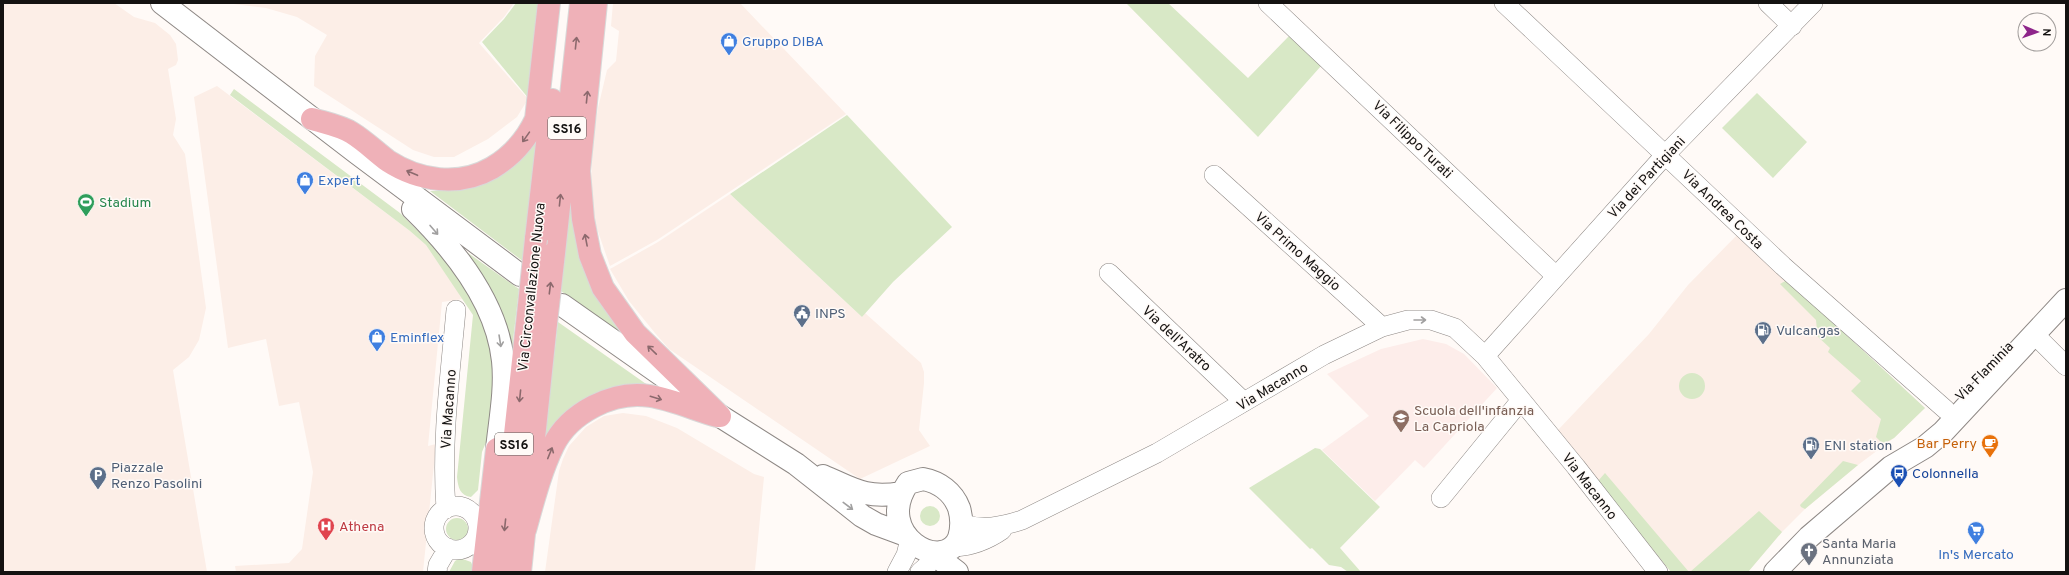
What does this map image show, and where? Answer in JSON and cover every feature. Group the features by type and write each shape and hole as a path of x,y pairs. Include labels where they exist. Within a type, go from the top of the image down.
{"main road":[{"path":"312,119 351,133 389,161 416,175 430,179 457,180 487,171 508,157 518,147 526,138 536,119 549,3"},
{"name":"Via Circonvallazione Nuova","path":"520,572 525,530 537,319 536,239 562,3"},
{"name":"Via Circonvallazione Nuova","path":"489,571 537,319 554,253 581,3"},
{"path":"596,3 579,171 582,219 590,255 603,288 634,333 720,416"},
{"path":"525,530 544,468 553,445 568,426 594,405 622,396 650,396 720,416"},
{"path":"489,571 497,449"}],"street":[{"path":"162,3 312,119 520,274"},
{"name":"Via Filippo Turati","path":"1268,3 1556,276"},
{"name":"Via Andrea Costa","path":"1504,3 1666,154 1783,266 1946,410"},
{"path":"1768,3 1792,26"},
{"name":"Via dei Partigiani","path":"1485,356 1666,154 1813,3"},
{"path":"357,153 432,227 456,256 473,280 498,332 503,361 502,401 497,449 490,457 485,501 473,514"},
{"name":"Via Primo Maggio","path":"1214,175 1382,327"},
{"name":"Via dell'Aratro","path":"1109,274 1244,402"},
{"name":"Via Flaminia","path":"1775,572 1809,537 1906,457 1946,410 2058,295 2066,290"},
{"name":"Via Flaminia","path":"1906,457 1925,447 1952,424 2066,300"},
{"path":"562,305 720,416 796,464 862,516 906,538"},
{"name":"Via Macanno","path":"446,509 444,485 445,430 456,310"},
{"name":"Via Macanno","path":"939,556 993,536 1008,525 1118,474 1157,453 1324,355 1382,327 1408,320 1431,320 1454,328 1485,356 1658,572"},
{"path":"2035,334 2066,366"},
{"path":"1441,498 1521,400"},
{"path":"796,464 861,493 886,495 901,493"},
{"path":"939,556 960,534 962,524 961,514 956,500 948,491 932,481 915,480 908,483 901,493 898,507 899,521 906,538 915,548 939,556 963,572"},
{"path":"459,506 465,508 473,514 478,525 477,532 470,545 463,548 448,548 442,544 435,532 437,518 446,509 459,506"},
{"name":"Via Macanno","path":"962,524 984,528 1008,525"},
{"path":"897,572 906,555 906,538"},
{"path":"470,545 489,571"},
{"path":"437,572 438,565 448,548"},
{"path":"939,556 957,572"}],"shaded area":[{"path":"3,3 114,3 134,17 155,23 170,35 176,44 178,60 176,65 168,69 176,119 173,135 185,154 206,308 199,340 189,357 173,370 207,572 3,572"},
{"path":"225,3 514,3 504,17 479,43 528,99 517,117 488,139 454,157 434,157 413,150 314,86 315,56 327,35 297,17 266,8"},
{"path":"613,3 740,3 846,114 657,240 610,266 595,223 591,187 593,138 598,108 607,70 616,61 619,31 611,26"},
{"path":"217,86 410,231 426,245 463,299 442,302 428,446 436,444 423,572 236,572 235,566 289,563 302,549 313,472 299,402 279,406 266,339 228,348 194,97"},
{"path":"730,194 862,317 865,313 921,363 924,372 924,383 919,430 930,446 860,479 669,349 629,301 610,269 658,242"},
{"path":"1737,235 1925,408 1894,438 1858,465 1805,509 1782,532 1748,572 1671,572 1558,430 1649,334 1688,285"},
{"name":"Scuola dell'infanzia La Capriola","path":"1423,339 1446,344 1464,354 1497,388 1424,468 1415,460 1375,501 1322,450 1369,416 1327,374 1381,349"},
{"path":"623,413 646,416 677,428 754,474 764,477 755,570 743,572 545,572 559,471 569,446 586,427 604,416"}],"green space":[{"path":"516,3 539,3 529,99 482,42 504,19"},
{"path":"1126,3 1168,3 1248,78 1289,36 1321,66 1258,137"},
{"path":"234,89 400,213 440,253 473,301 489,335 494,372 489,435 482,452 478,490 471,497 462,493 457,477 473,315 426,245 410,231 230,95"},
{"path":"1757,93 1807,142 1773,178 1722,128"},
{"path":"847,115 952,227 893,282 862,317 730,194"},
{"path":"538,138 524,262 430,191 464,188 492,179 515,163 527,152"},
{"path":"573,171 628,338 561,291"},
{"path":"461,248 519,289 512,349"},
{"path":"1787,280 1925,408 1894,438 1885,443 1881,442 1876,437 1881,419 1851,391 1861,381 1828,352 1830,348 1817,336 1820,332 1817,330 1816,320 1780,284"},
{"path":"558,322 649,386 544,443"},
{"path":"1692,373 1701,377 1705,386 1701,395 1692,399 1683,395 1679,386 1683,377"},
{"path":"1315,448 1320,449 1380,507 1340,548 1361,572 1348,572 1341,567 1329,565 1312,548 1310,549 1249,488"},
{"path":"1843,461 1858,465 1805,509 1801,507 1800,505"},
{"path":"1605,473 1689,572 1671,572 1598,481"},
{"path":"930,506 937,509 940,516 937,523 930,526 923,523 920,516 923,509"},
{"path":"1759,511 1782,532 1748,572 1690,572"},
{"path":"457,518 465,521 468,529 465,537 457,540 449,537 446,529 449,521"},
{"path":"460,558 471,562 475,572 449,572 455,561"}],"place":[{"name":"Gruppo DIBA","path":"729,56"},
{"name":"Expert","path":"305,195"},
{"name":"Stadium","path":"86,217"},
{"name":"INPS","path":"802,328"},
{"name":"Vulcangas","path":"1763,345"},
{"name":"Eminflex","path":"377,352"},
{"name":"Scuola dell'infanzia La Capriola","path":"1401,433"},
{"name":"Bar Perry","path":"1990,458"},
{"name":"ENI station","path":"1811,460"},
{"name":"Colonnella","path":"1899,488"},
{"name":"Piazzale Renzo Pasolini","path":"98,490"},
{"name":"Athena","path":"326,541"},
{"name":"In's Mercato","path":"1976,545"},
{"name":"Santa Maria Annunziata","path":"1809,566"}]}
